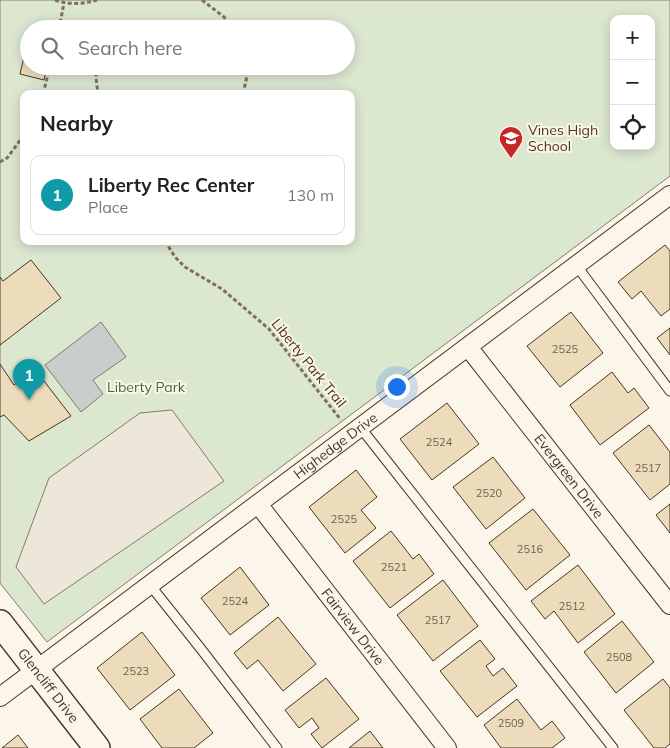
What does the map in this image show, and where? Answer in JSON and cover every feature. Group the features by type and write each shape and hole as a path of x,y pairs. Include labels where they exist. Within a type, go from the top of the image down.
{"street":[{"name":"Highedge Drive","path":"0,697 258,504 352,426 468,347 670,195"},
{"name":"Evergreen Drive","path":"468,347 670,605"},
{"name":"Fairview Drive","path":"258,504 448,748"},
{"name":"Glencliff Drive","path":"0,623 97,748"}],"lane":[{"path":"576,265 670,390"},
{"path":"352,426 613,748"},
{"path":"150,585 277,748"}],"path":[{"path":"55,0 77,4 98,0"},
{"path":"202,0 226,20"},
{"path":"60,20 64,3"},
{"path":"44,90 48,75"},
{"path":"96,75 98,90"},
{"path":"244,90 247,75"},
{"path":"0,162 7,158 20,140"},
{"name":"Liberty Park Trail","path":"167,245 185,267 222,288 269,329 352,426"}],"green space":[{"name":"Liberty Park","path":"0,0 670,0 670,176 47,642 0,583"}],"shaded area":[{"path":"101,322 126,357 93,380 103,394 81,412 45,365"},
{"path":"172,410 224,481 44,604 16,567 49,478 140,413"}],"building":[{"path":"24,75 45,75 44,80"},
{"path":"665,245 670,251 670,309 661,316 641,291 632,299 618,282"},
{"path":"31,260 61,298 0,345 0,277 3,281"},
{"path":"571,312 603,353 560,387 527,346"},
{"path":"670,328 670,355 657,338"},
{"path":"0,364 14,385 34,368 71,416 29,441 4,415 0,417"},
{"path":"612,372 628,393 634,388 649,408 600,445 570,405"},
{"path":"447,403 479,444 432,480 400,439"},
{"path":"649,425 670,452 670,484 650,500 613,453"},
{"path":"493,457 525,498 486,529 453,487"},
{"path":"356,470 377,497 361,510 376,528 345,553 309,507"},
{"path":"670,504 670,533 656,515"},
{"path":"533,509 570,555 526,590 489,543"},
{"path":"391,531 413,559 419,554 434,574 390,608 353,561"},
{"path":"578,565 615,614 578,643 554,611 545,619 531,601"},
{"path":"240,567 269,605 230,635 201,598"},
{"path":"443,580 478,626 433,661 397,615"},
{"path":"278,617 316,664 283,691 258,660 247,669 234,653"},
{"path":"622,621 654,662 616,693 584,652"},
{"path":"142,632 175,675 130,710 97,668"},
{"path":"480,640 495,659 486,666 493,676 503,668 517,686 477,717 440,671"},
{"path":"326,678 359,719 322,748 311,734 319,728 312,718 299,728 285,710"},
{"path":"663,679 670,688 670,744 665,748 654,748 624,710"},
{"path":"179,689 213,733 194,748 162,748 140,719"},
{"path":"517,699 541,730 552,721 565,738 552,748 501,748 484,725"},
{"path":"370,731 383,748 349,748"},
{"path":"18,735 28,748 2,748"}],"place":[{"name":"Vines High School","path":"511,159"},
{"name":"Liberty Rec Center","path":"29,400"}]}
